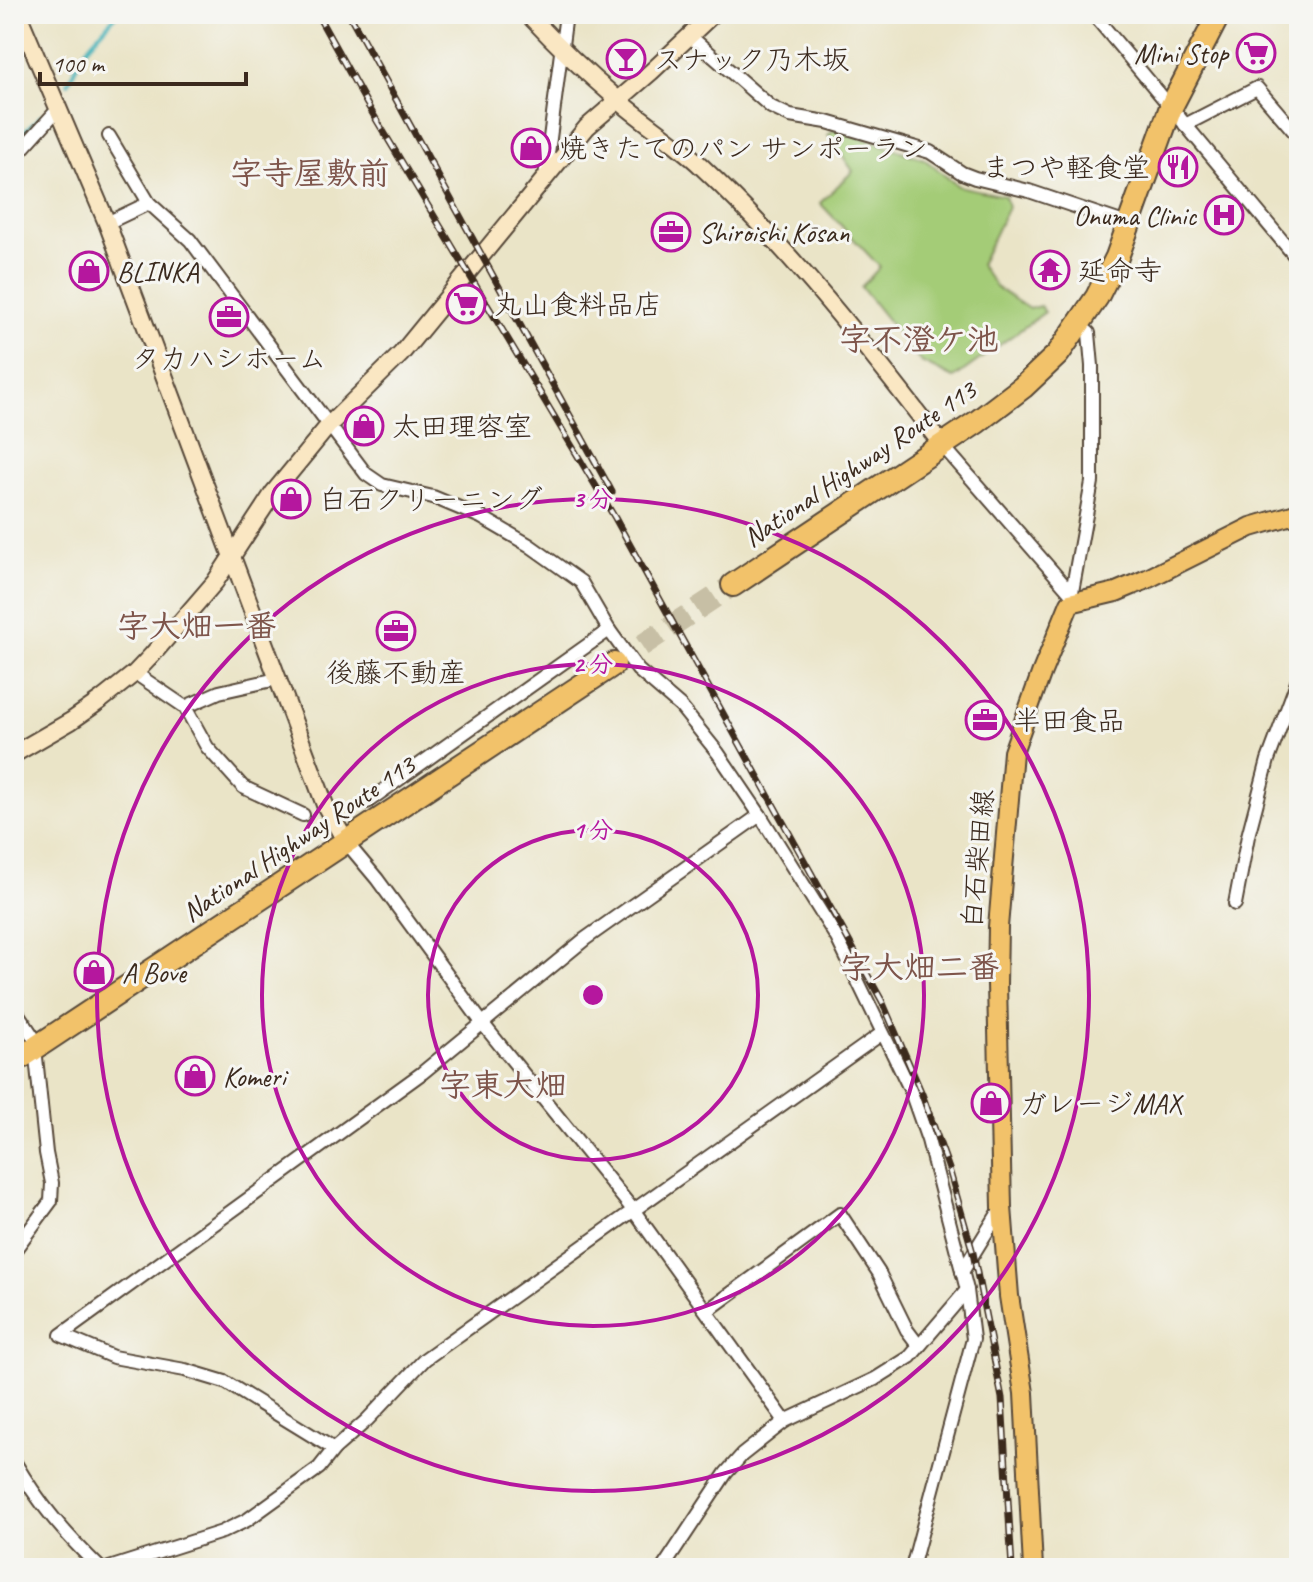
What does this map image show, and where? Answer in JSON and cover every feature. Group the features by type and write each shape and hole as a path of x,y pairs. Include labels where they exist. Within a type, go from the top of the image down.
{"highway":[{"name":"National Highway Route 113","path":"733,585 943,446 1023,387 1058,354 1079,325 1117,257 1171,107 1219,14"},
{"name":"National Highway Route 113","path":"14,1062 614,664"}],"main road":[{"path":"1071,599 1116,592 1251,527 1299,513"},
{"name":"白石柴田線","path":"1033,1568 1024,1393 1009,1296 1002,1207 998,927 1013,752 1071,599"}],"street":[{"path":"18,14 107,223 328,814 483,1024 634,1211 785,1421"},
{"path":"528,14 617,100 698,163 763,226 858,335 943,446 1071,599"},
{"path":"545,177 566,14"},
{"path":"14,754 71,721 135,673 215,582 274,492 329,425 401,354 587,127 713,14"},
{"path":"1093,14 1299,261"},
{"path":"690,36 771,107 790,116 827,122 930,152 975,178 1029,191 1130,225"},
{"path":"1185,125 1257,88 1299,137"},
{"path":"14,158 59,108"},
{"path":"109,136 149,203 190,240 366,474 382,485 433,497 481,517 529,545 581,582 609,630 638,670 681,707 718,753 837,938 910,1089 928,1140 967,1290 973,1339 912,1568"},
{"path":"107,223 149,203"},
{"path":"1071,599 1092,482 1092,366 1089,333 1079,325"},
{"path":"1299,545 1296,595 1299,609"},
{"path":"367,802 609,630"},
{"path":"135,673 185,707 207,747 243,787 303,815"},
{"path":"1235,904 1248,836 1268,760 1299,677"},
{"path":"185,707 219,692 277,679"},
{"path":"334,1449 225,1382 185,1370 113,1357 61,1335 398,1091 585,939 760,815"},
{"path":"14,1008 34,1038 52,1183 51,1201 14,1251"},
{"path":"109,1568 222,1532 247,1520 319,1468 334,1449 367,1420 425,1359 881,1034"},
{"path":"962,1272 1002,1207"},
{"path":"707,1311 840,1214 879,1273 907,1330 919,1346"},
{"path":"663,1568 726,1473 742,1455 785,1421 875,1379 910,1357 967,1290"},
{"path":"14,1461 61,1531 100,1568"}],"green space":[{"path":"835,129 924,159 958,186 1005,196 1008,207 980,265 997,288 1029,309 1040,306 1045,312 954,378 921,362 861,287 880,267 820,203 853,171 828,135"}],"waterway":[{"path":"68,83 84,51 117,14"},
{"path":"14,142 42,115"}],"tunnel":[{"path":"614,664 733,585"}],"railway":[{"path":"317,14 367,104 615,518 882,1001 922,1094 949,1169 973,1253 1002,1398 1012,1568"},
{"path":"349,14 612,492"}],"place":[{"name":"Mini Stop","path":"1256,53"},
{"name":"スナック乃木坂","path":"626,59"},
{"name":"焼きたてのパン サンポーラン","path":"531,148"},
{"name":"まつや軽食堂","path":"1178,167"},
{"name":"Onuma Clinic","path":"1224,215"},
{"name":"Shiroishi Kōsan","path":"671,232"},
{"name":"延命寺","path":"1050,270"},
{"name":"BLINKA","path":"89,271"},
{"name":"丸山食料品店","path":"466,304"},
{"name":"タカハシホーム","path":"229,317"},
{"name":"太田理容室","path":"364,426"},
{"name":"白石クリーニング","path":"291,499"},
{"name":"後藤不動産","path":"396,631"},
{"name":"半田食品","path":"985,720"},
{"name":"A Bove","path":"94,972"},
{"name":"Komeri","path":"195,1076"},
{"name":"ガレージMAX","path":"991,1103"}],"district":[{"name":"字寺屋敷前","path":"310,173"},
{"name":"字不澄ケ池","path":"919,339"},
{"name":"字大畑一番","path":"197,626"},
{"name":"字大畑二番","path":"920,967"},
{"name":"字東大畑","path":"503,1085"}]}
